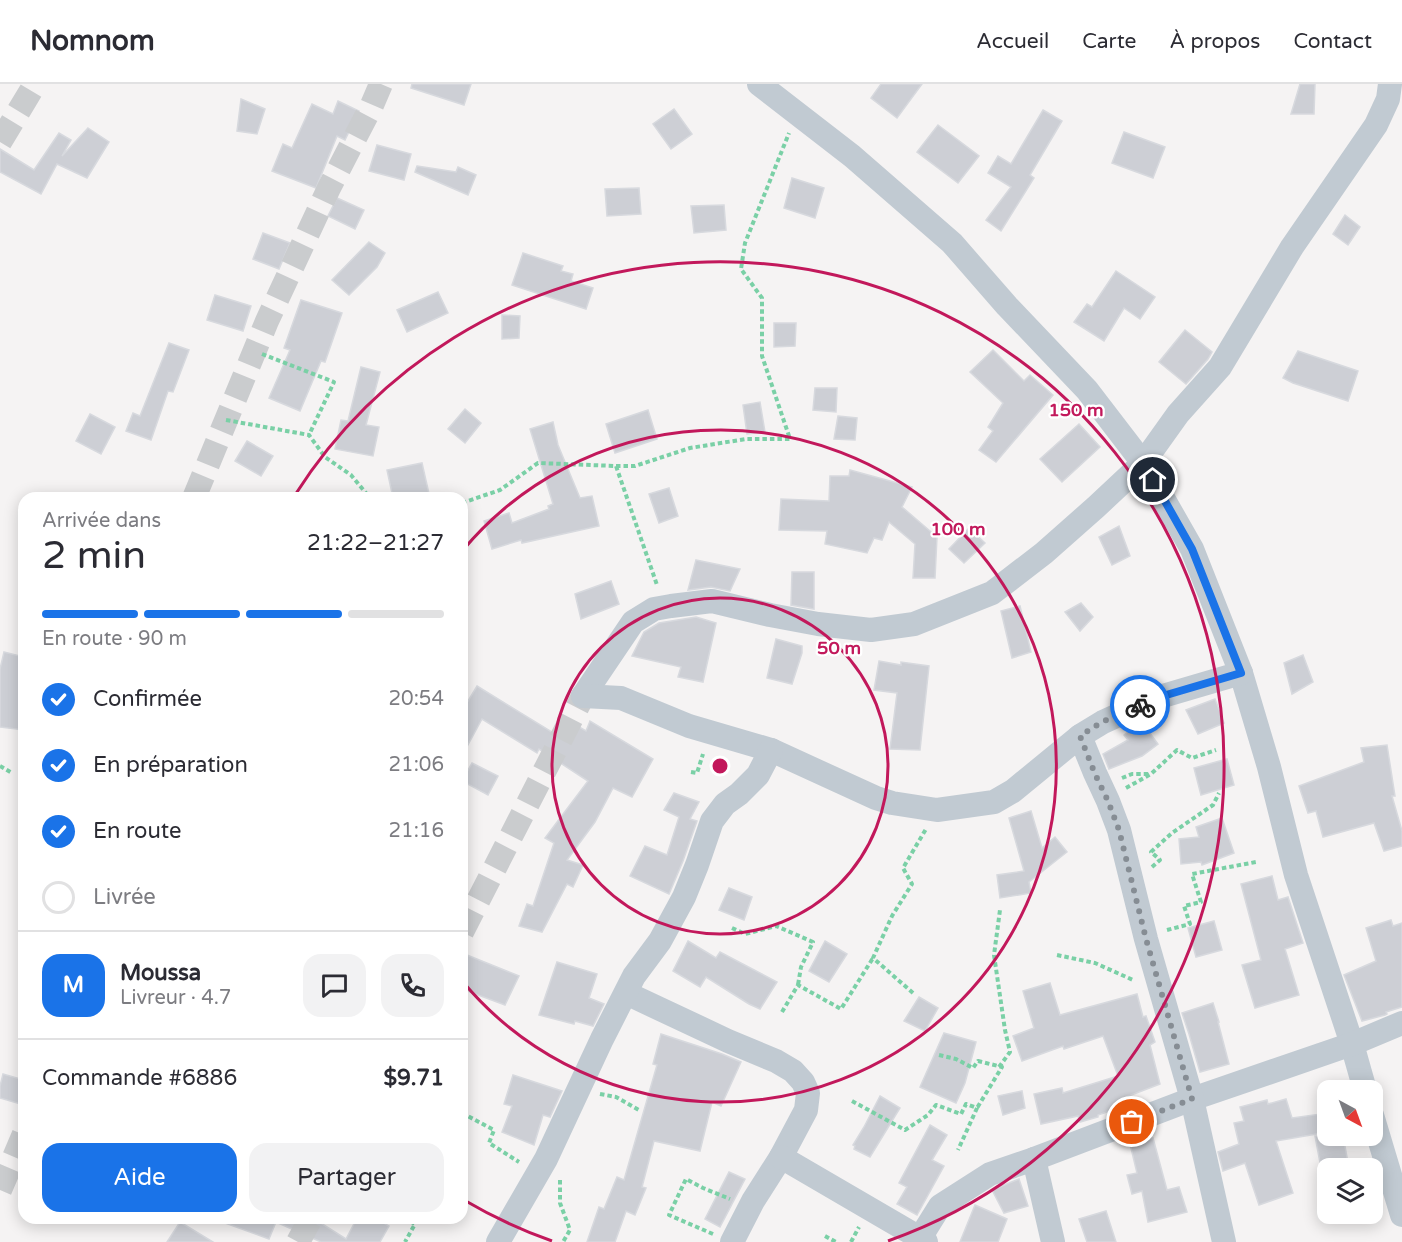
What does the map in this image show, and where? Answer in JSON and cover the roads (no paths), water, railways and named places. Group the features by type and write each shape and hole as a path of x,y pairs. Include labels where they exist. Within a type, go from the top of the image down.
{"street":[{"path":"759,84 852,156 952,243 1006,306 1087,390 1143,463 1192,549 1241,673 1269,767 1296,875 1362,1080"},
{"path":"1241,673 1156,698 1102,722 1080,736 1013,791 994,802 937,810 892,803 876,798 771,750 689,726 621,699 583,696 633,622 654,609 712,601 818,624 871,630 914,624 992,593 1044,553 1143,463 1178,414 1220,367 1292,247 1376,124 1388,99 1390,84"},
{"path":"1080,736 1095,774 1109,787 1145,935 1192,1099 1224,1242"},
{"path":"498,1242 546,1159 634,976 660,941 684,897 698,865 712,821 725,804 758,775 771,750"},
{"path":"626,993 776,1061 793,1071 803,1082 808,1093 806,1110 732,1242"},
{"path":"781,1157 923,1240 940,1206 990,1174 1192,1099 1352,1044 1402,1023"},
{"path":"1381,1146 1402,1215"},
{"path":"1034,1159 1053,1242"}],"tunnel":[{"path":"0,142 35,84"},
{"path":"196,492 267,321 381,84"},
{"path":"468,920 583,696"},
{"path":"0,1190 18,1148"},
{"path":"298,1242 308,1224"}]}
